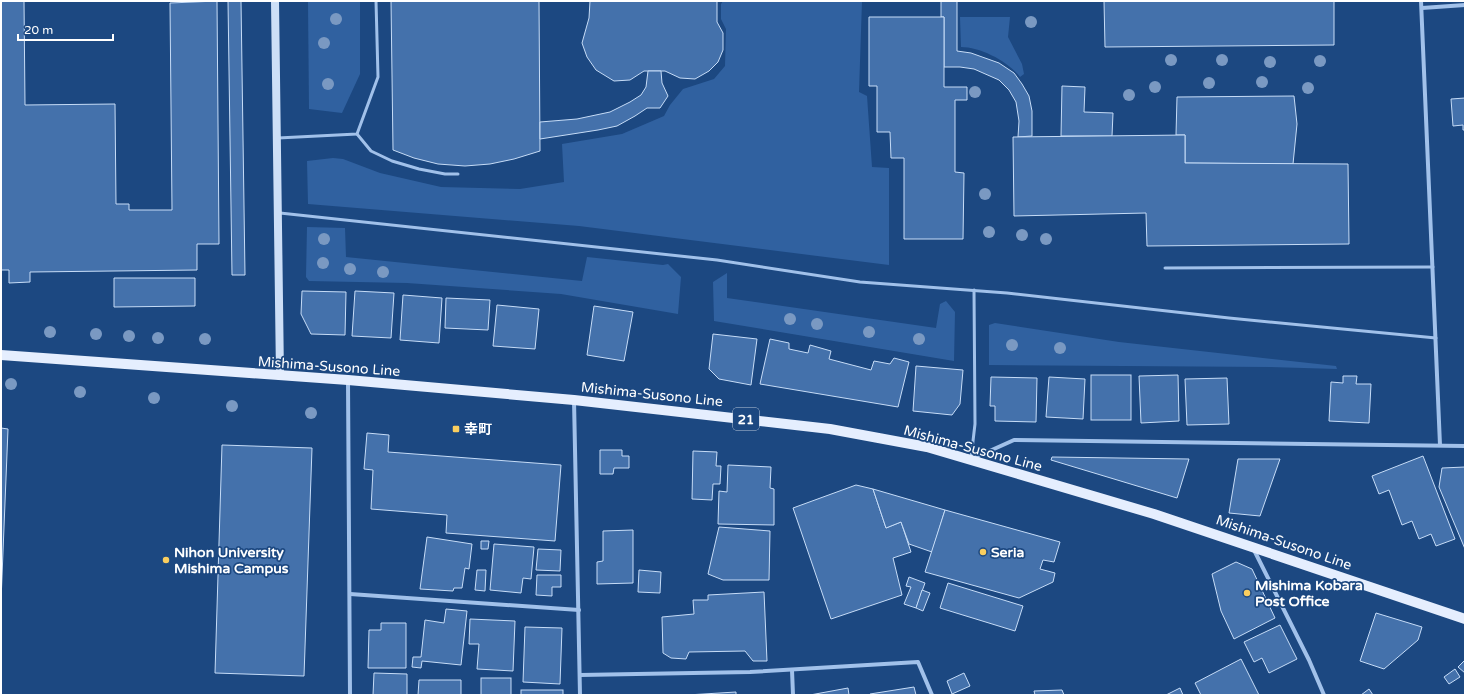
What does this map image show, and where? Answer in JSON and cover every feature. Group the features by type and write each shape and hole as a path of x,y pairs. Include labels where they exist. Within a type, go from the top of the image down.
{"main road":[{"name":"Mishima-Susono Line","path":"1,355 348,380 574,400 830,429 927,447 1154,514 1465,619"}],"street":[{"path":"275,1 280,376"},
{"path":"1421,1 1440,445"},
{"path":"1422,8 1465,5"},
{"path":"348,380 350,695"},
{"path":"574,400 580,695"},
{"path":"971,460 1014,440 1465,446"},
{"path":"1252,546 1309,660 1324,695"},
{"path":"350,594 579,610"},
{"path":"580,675 676,674 792,670 918,662 932,695"},
{"path":"792,670 793,695"}],"lane":[{"path":"357,134 378,78 376,1"},
{"path":"277,138 357,134"},
{"path":"357,134 371,151 392,161 419,169 445,174 458,174"},
{"path":"278,213 717,260 860,282 974,290 1229,318 1436,338"},
{"path":"1165,268 1433,267"},
{"path":"971,460 975,424 974,290"}],"shaded area":[{"path":"308,1 360,1 360,74 342,113 309,109"},
{"path":"723,1 862,1 859,92 867,96 872,167 889,168 889,265 579,226 308,204 307,161 333,158 343,159 380,173 441,187 520,189 564,182 562,144 622,134 664,116 670,105 683,89 714,79 725,66 726,29 721,19 721,4"},
{"path":"960,17 1010,17 1008,37 1022,64 1024,74 1020,77 1001,60 985,52 977,49 961,47"},
{"path":"307,227 345,228 346,257 582,281 587,257 663,265 668,264 681,277 678,314 561,294 407,283 309,281 306,277"},
{"path":"727,273 727,298 936,328 940,304 946,301 955,312 954,361 714,321 713,282"},
{"path":"995,323 1119,342 1336,366 1337,369 1269,367 989,365 989,325"}],"building":[{"path":"1,1 24,1 25,105 115,104 116,204 129,204 129,210 172,210 170,3 217,1 219,244 197,244 197,270 30,272 30,282 9,283 9,270 1,270"},
{"path":"228,1 241,1 245,275 232,275"},
{"path":"391,1 539,1 540,151 514,159 490,164 465,166 438,164 414,158 393,150"},
{"path":"590,1 717,1 717,22 723,33 723,50 718,62 709,71 695,79 680,78 665,71 644,71 630,80 614,81 596,70 587,57 582,43 589,18"},
{"path":"941,1 957,1 957,51 971,53 999,63 1014,73 1022,84 1029,96 1032,111 1032,136 1018,137 1019,121 1016,102 1009,90 999,80 974,69 944,67 944,17 941,17"},
{"path":"1104,1 1334,1 1334,45 1105,47"},
{"path":"869,17 944,17 944,87 967,87 967,100 955,100 955,172 964,173 963,239 904,239 904,158 891,158 890,132 877,132 877,86 869,86"},
{"path":"648,71 661,71 662,83 668,96 660,108 647,108 617,126 540,139 540,122 577,119 610,112 630,102 641,95 646,87"},
{"path":"1062,86 1085,87 1084,112 1113,113 1112,136 1061,136"},
{"path":"1294,96 1297,124 1293,164 1185,163 1185,135 1176,135 1177,97"},
{"path":"1465,98 1465,130 1463,130 1463,125 1453,126 1451,99"},
{"path":"1185,135 1185,163 1348,164 1349,244 1147,246 1146,213 1014,216 1013,137"},
{"path":"114,278 195,278 195,306 114,307"},
{"path":"302,291 346,292 345,335 311,334 301,314"},
{"path":"355,291 394,293 391,338 352,336"},
{"path":"403,295 442,298 439,343 400,340"},
{"path":"446,298 490,300 488,330 445,328"},
{"path":"497,305 539,309 535,349 493,346"},
{"path":"594,306 633,312 624,361 587,355"},
{"path":"713,334 757,339 751,385 719,379 709,369"},
{"path":"770,339 789,343 789,349 808,353 810,345 831,351 829,359 871,370 874,361 890,364 894,358 909,362 898,407 760,384"},
{"path":"916,366 963,370 960,404 952,415 913,411"},
{"path":"1091,375 1131,375 1131,420 1091,420"},
{"path":"1178,375 1179,421 1141,423 1139,376"},
{"path":"1343,376 1357,376 1356,384 1371,384 1369,423 1329,421 1331,382 1343,383"},
{"path":"991,377 1037,378 1036,422 995,421 995,406 990,406"},
{"path":"1049,377 1085,379 1083,419 1046,417"},
{"path":"1227,378 1229,424 1187,425 1185,379"},
{"path":"1,428 8,429 1,601"},
{"path":"367,433 389,435 388,452 561,465 555,541 446,533 447,515 371,509 373,470 364,469"},
{"path":"222,445 312,448 304,676 215,673"},
{"path":"600,450 622,450 622,456 629,456 629,468 614,468 613,474 600,474"},
{"path":"693,451 717,452 716,466 721,466 720,484 713,484 712,500 692,499"},
{"path":"1423,456 1455,539 1436,546 1431,534 1419,539 1412,521 1402,525 1389,490 1379,494 1372,476"},
{"path":"1052,457 1189,459 1177,498 1051,460"},
{"path":"1238,459 1280,459 1260,516 1229,513"},
{"path":"728,465 771,467 770,488 774,489 774,525 718,524 719,491 727,492"},
{"path":"1465,467 1465,549 1439,487 1442,468"},
{"path":"856,485 873,489 886,528 901,522 911,552 893,558 902,595 831,619 793,508"},
{"path":"873,489 945,510 932,552 909,544 901,522 886,528"},
{"path":"945,510 1060,542 1054,562 1043,560 1040,569 1055,573 1053,582 1019,598 925,572"},
{"path":"719,527 770,531 769,580 723,580 708,574"},
{"path":"633,530 633,583 597,584 597,562 603,561 603,531"},
{"path":"427,537 472,544 469,569 465,568 462,588 454,588 453,591 420,589"},
{"path":"481,541 489,541 488,549 481,549"},
{"path":"494,544 534,547 531,579 523,578 521,593 490,590"},
{"path":"538,549 561,550 560,571 536,570"},
{"path":"1236,562 1252,569 1275,618 1234,639 1221,611 1212,574"},
{"path":"477,570 486,570 485,591 475,590"},
{"path":"639,570 661,572 660,593 638,592"},
{"path":"537,575 561,575 561,587 552,587 552,596 536,595"},
{"path":"909,577 925,583 916,608 904,604 911,587 906,586"},
{"path":"948,583 1023,606 1015,631 940,608"},
{"path":"922,590 930,593 923,611 916,608"},
{"path":"764,592 767,661 753,661 745,651 689,652 686,659 671,658 663,653 662,617 694,614 693,600 708,600 708,595"},
{"path":"446,609 467,611 461,665 422,661 421,668 412,667 413,657 421,657 425,620 444,623"},
{"path":"1376,613 1422,627 1418,640 1384,669 1360,661"},
{"path":"470,619 515,621 513,671 477,669 479,644 469,644"},
{"path":"381,623 406,623 406,668 368,668 369,630 381,630"},
{"path":"1280,625 1297,659 1269,673 1262,658 1254,662 1244,642"},
{"path":"525,627 562,628 560,684 523,682"},
{"path":"1241,659 1259,695 1201,695 1195,683"},
{"path":"1465,660 1465,673 1458,667"},
{"path":"1455,669 1460,677 1449,684 1444,677"},
{"path":"374,673 407,674 407,695 373,695"},
{"path":"964,673 970,686 952,694 947,681"},
{"path":"481,678 511,678 511,695 481,695"},
{"path":"419,680 461,680 461,695 418,695"},
{"path":"914,687 916,695 870,695 870,694"},
{"path":"848,688 849,695 810,695"},
{"path":"1180,688 1183,695 1166,695"},
{"path":"1369,689 1373,695 1361,695"},
{"path":"521,690 563,690 563,695 521,695"},
{"path":"1062,690 1064,695 1035,695 1034,691"},
{"path":"736,692 736,695 687,695"}],"place":[{"name":"幸町","path":"456,429"},
{"name":"Seria","path":"983,552"},
{"name":"Nihon University Mishima Campus","path":"166,560"},
{"name":"Mishima Kobara Post Office","path":"1247,593"}]}
